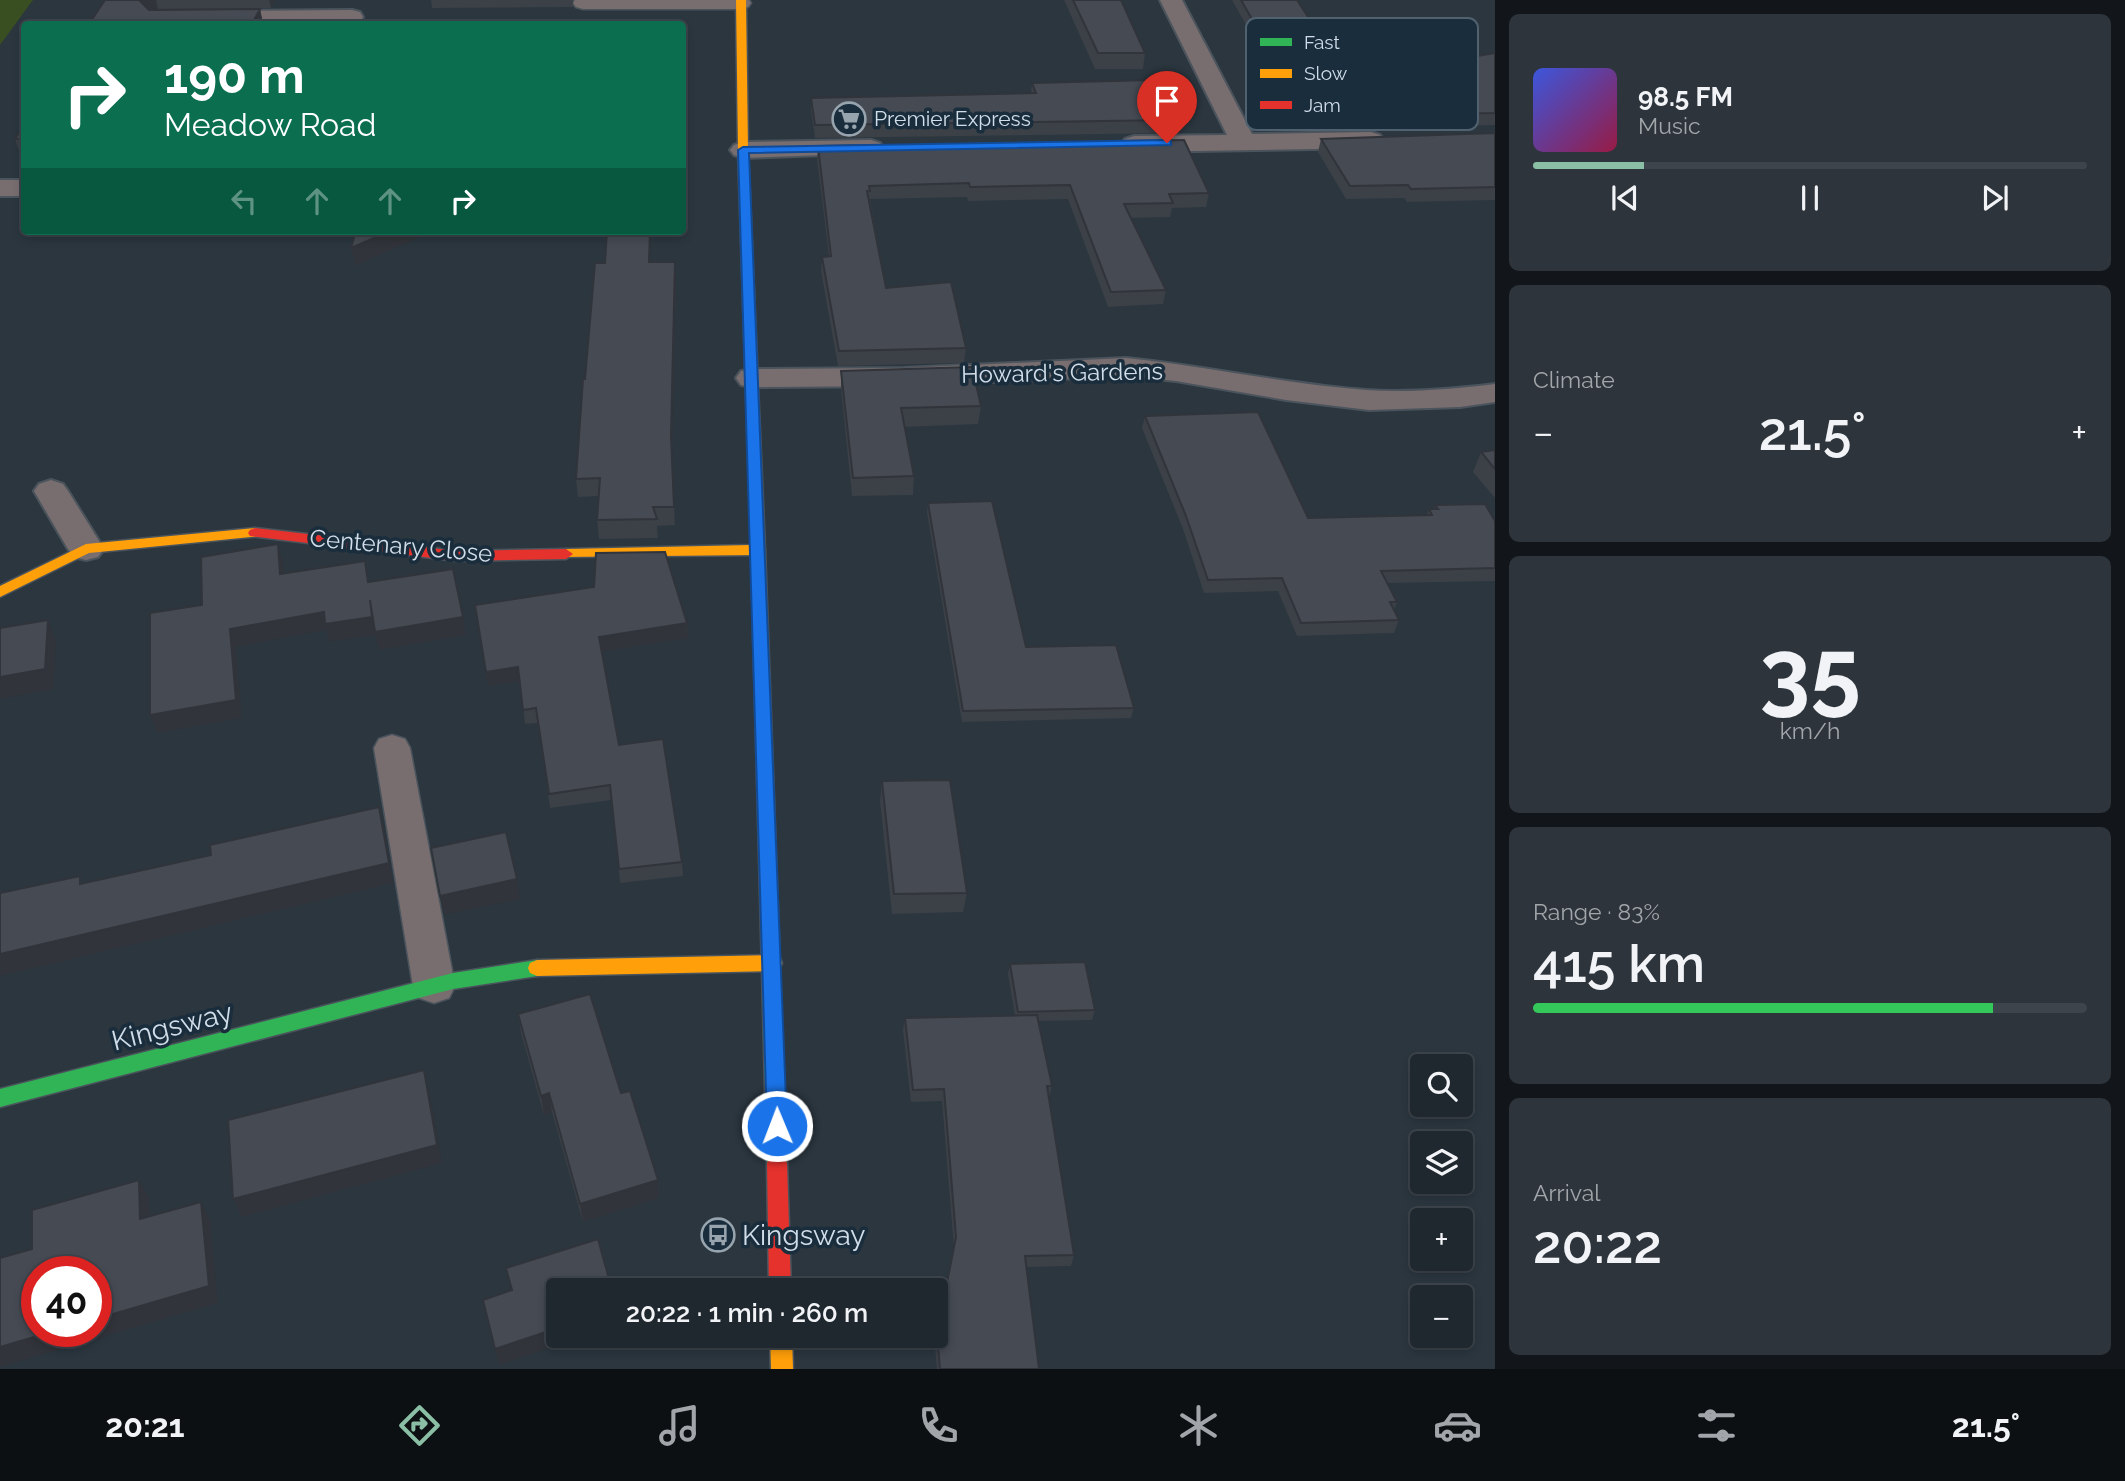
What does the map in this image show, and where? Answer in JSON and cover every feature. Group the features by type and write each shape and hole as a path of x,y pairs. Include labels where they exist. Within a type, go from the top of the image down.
{"street":[{"path":"1171,0 1243,142"},
{"path":"741,1 743,150 773,963 780,1278"},
{"path":"186,18 353,14"},
{"path":"1113,144 1398,139"},
{"path":"743,150 895,147"},
{"path":"0,188 21,188"},
{"name":"Howard's Gardens","path":"752,378 904,377 1126,367 1176,372 1286,391 1369,400 1460,398 1495,393"},
{"path":"51,491 86,549"},
{"name":"Centenary Close","path":"0,592 86,549 252,533 457,556 758,550"},
{"name":"Kingsway","path":"0,1098 434,986 520,969 592,965 773,963"},
{"path":"781,1348 782,1369"}],"lane":[{"path":"583,4 741,1"},
{"path":"392,748 434,986"}],"green space":[{"path":"0,0 33,0 0,45"}],"building":[{"path":"105,0 141,0 149,10 260,9 254,21 91,21"},
{"path":"1073,0 1121,0 1145,53 1098,53"},
{"path":"1241,0 1297,0 1309,18 1251,18"},
{"path":"1495,53 1495,113 1478,113 1478,56"},
{"path":"1155,80 1174,120 815,125 811,98 1036,93 1032,83"},
{"path":"1495,133 1495,187 1411,189 1408,185 1350,186 1321,139"},
{"path":"1184,140 1209,193 1169,194 1173,203 1124,204 1166,290 1111,292 1070,185 970,187 969,183 869,186 870,191 867,191 886,288 951,282 966,348 839,351 822,257 831,256 818,146"},
{"path":"355,235 381,235 351,248"},
{"path":"607,235 650,235 649,262 675,262 671,436 674,507 653,507 657,519 597,520 600,478 576,479 595,263 605,263"},
{"path":"972,367 981,406 901,408 914,476 853,478 841,371"},
{"path":"1258,412 1308,518 1432,515 1429,509 1438,509 1435,505 1485,504 1495,521 1495,568 1381,571 1397,602 1390,602 1399,620 1301,623 1282,578 1208,580 1186,516 1145,416"},
{"path":"1495,450 1495,469 1481,452"},
{"path":"992,501 1026,647 1116,645 1134,708 963,711 928,503"},
{"path":"278,544 280,574 365,561 368,582 453,569 463,617 375,632 370,600 372,617 325,624 324,612 230,629 236,700 150,715 150,613 202,605 201,557"},
{"path":"665,552 687,623 599,637 619,745 663,739 682,862 619,869 610,785 549,794 536,708 523,710 518,667 486,672 475,605 594,587 596,553"},
{"path":"48,620 45,669 0,677 0,628"},
{"path":"950,780 967,893 894,894 882,781"},
{"path":"379,807 389,863 0,954 0,893 80,876 80,884 211,855 210,845"},
{"path":"506,832 517,879 440,896 431,848"},
{"path":"1085,962 1095,1010 1018,1012 1010,964"},
{"path":"590,994 621,1093 630,1091 658,1180 580,1204 549,1093 541,1096 518,1014"},
{"path":"1037,1015 1052,1086 1047,1086 1074,1255 1025,1256 1039,1369 940,1369 938,1348 948,1348 948,1278 956,1237 944,1089 913,1090 905,1018"},
{"path":"424,1070 437,1145 233,1199 228,1120"},
{"path":"139,1180 140,1219 201,1202 209,1286 112,1314 112,1256 21,1256 21,1341 0,1347 0,1258 32,1249 32,1210"},
{"path":"598,1239 609,1278 546,1278 546,1332 495,1349 483,1300 512,1290 506,1268"}],"traffic: fast":[{"path":"758,549 777,1163"},
{"path":"0,1098 453,981 537,968"}],"traffic: slow":[{"path":"741,0 743,150 758,549"},
{"path":"0,592 86,549 255,533"},
{"path":"566,554 758,550"},
{"path":"537,968 773,963"},
{"path":"781,1348 782,1369"}],"traffic: jam":[{"path":"255,533 457,556 566,554"},
{"path":"777,1163 780,1278"}],"place":[{"name":"Premier Express","path":"849,119"},
{"name":"Kingsway","path":"718,1235"}],"route":[{"path":"777,1126 743,150 1167,143"}]}
